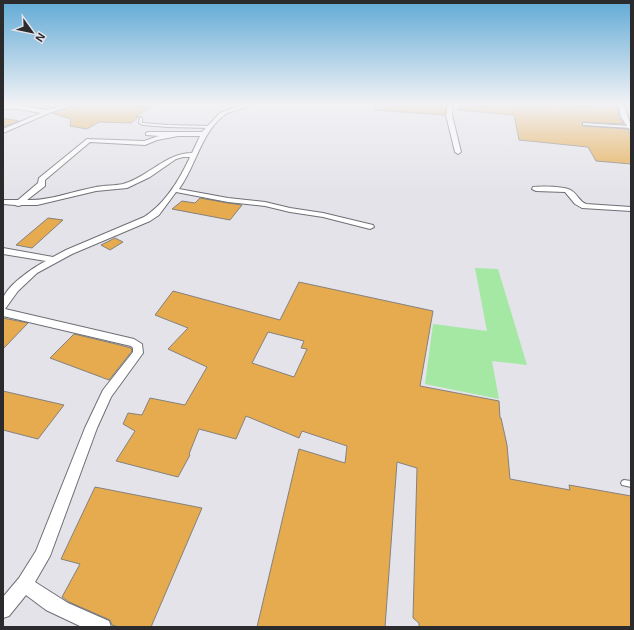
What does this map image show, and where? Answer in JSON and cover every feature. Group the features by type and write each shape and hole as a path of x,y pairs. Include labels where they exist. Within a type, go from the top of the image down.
{"street":[{"path":"18,204 42,184 41,179 89,140 145,143 161,136 171,137 175,134"},
{"path":"3,306 15,289 34,271 52,260 147,219 156,213 184,177 204,134"},
{"path":"454,134 458,152"},
{"path":"3,202 18,204 37,203 96,189 124,186 148,176 174,158 182,155 195,154"},
{"path":"536,189 570,191 578,204 585,206 631,209"},
{"path":"174,190 228,200 266,204 290,210 323,215 370,227"},
{"path":"3,251 52,260"},
{"path":"3,312 134,343 138,347 138,353 107,394 91,428 42,556 25,584 3,610"},
{"path":"25,584 39,597 73,616 103,627"}],"green space":[{"path":"475,268 498,269 527,365 492,361 499,399 425,384 433,324 487,331"}],"building":[{"path":"518,134 631,134 631,164 596,161 588,147 519,140"},
{"path":"200,198 242,205 230,220 172,209 182,201 195,203"},
{"path":"48,218 63,220 32,248 16,245"},
{"path":"115,238 123,242 110,250 101,245"},
{"path":"299,282 433,311 420,386 499,401 500,418 507,445 510,479 570,490 569,485 631,496 631,627 419,627 419,623 413,618 417,468 397,462 385,627 257,627 299,449 345,463 347,446 302,431 299,438 246,416 236,439 199,429 189,454 190,455 178,477 116,461 135,431 123,424 128,413 142,415 150,398 185,405 207,367 168,349 188,328 155,315 173,291 280,320","holes":["268,332 304,341 301,348 307,349 294,377 252,363"]},
{"path":"3,318 28,323 3,349"},
{"path":"74,334 131,348 132,351 109,380 50,358"},
{"path":"3,391 64,405 38,439 3,430"},
{"path":"95,487 202,508 151,627 119,627 112,625 110,620 69,602 62,597 80,564 61,559"}]}
